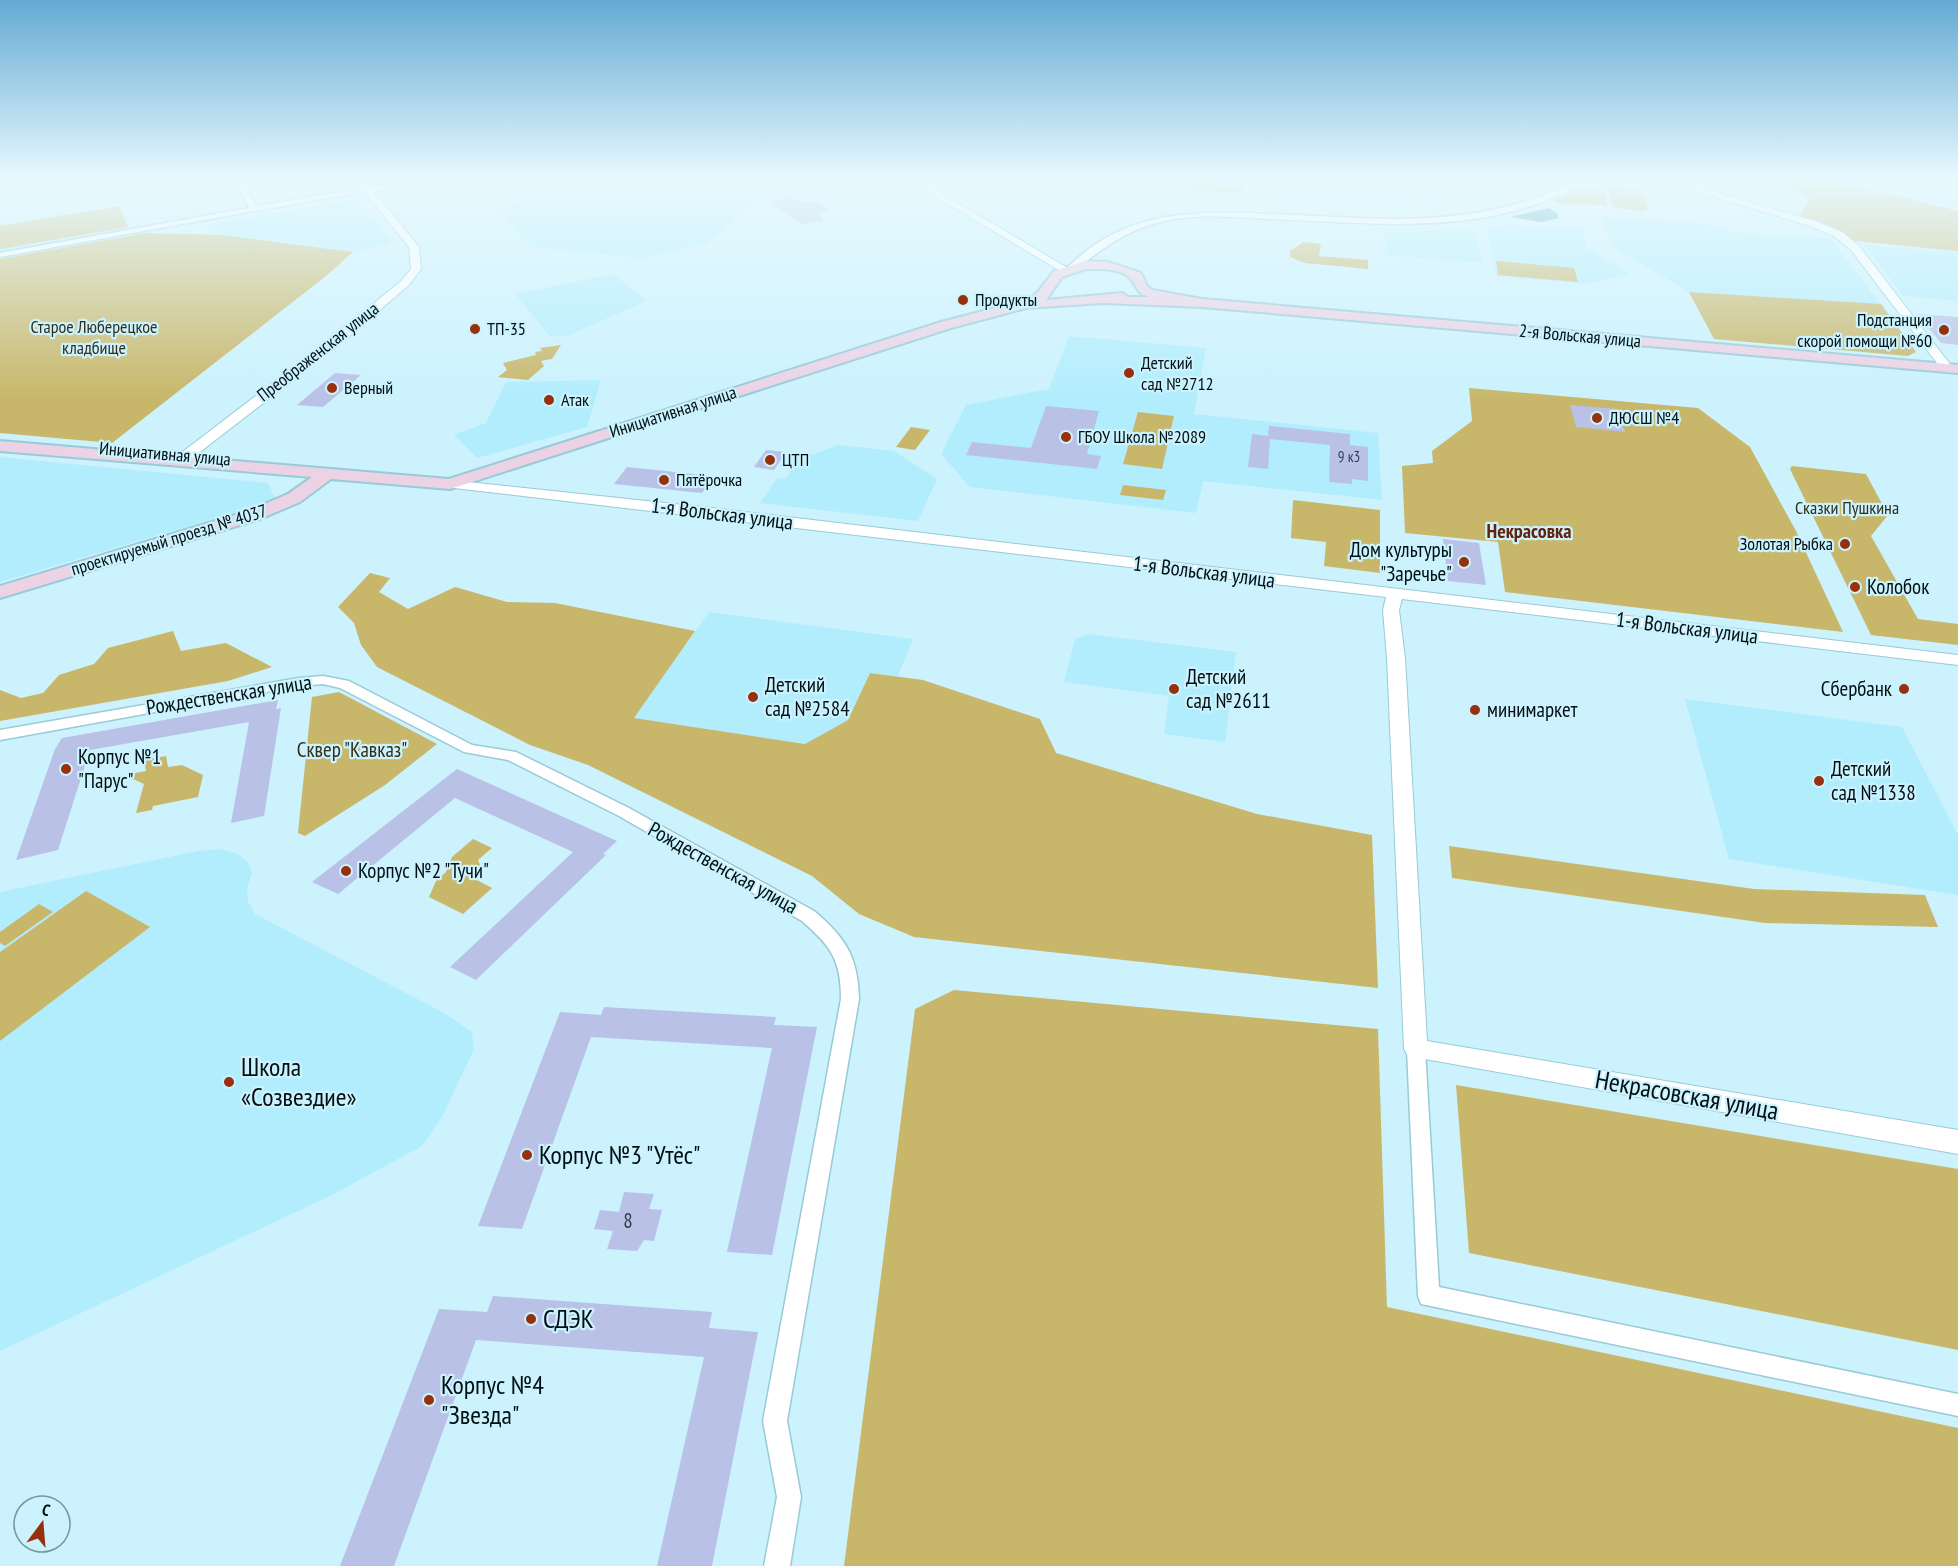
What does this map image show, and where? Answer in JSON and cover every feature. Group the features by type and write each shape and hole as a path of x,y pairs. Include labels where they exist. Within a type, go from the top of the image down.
{"main road":[{"path":"1068,269 1090,266 1110,267 1136,276 1140,286"},
{"name":"Инициативная улица","path":"0,447 298,472 330,472 450,484 946,325 1039,300 1054,278 1068,269"},
{"path":"1054,278 1055,286 1060,291 1101,300"},
{"name":"Инициативная улица","path":"1011,308 1127,296 1140,286"},
{"name":"2-я Вольская улица","path":"1140,286 1143,291 1154,296 1202,303"},
{"name":"2-я Вольская улица","path":"1101,300 1202,303 1952,368"},
{"name":"Инициативная улица","path":"0,440 305,466 330,472"},
{"name":"проектируемый проезд № 4037","path":"0,592 254,515 294,498 330,472"}],"street":[{"path":"0,255 16,252"},
{"name":"Преображенская улица","path":"186,456 346,332 405,283 416,269 414,252"},
{"path":"1039,252 1068,269 1094,252"},
{"path":"1094,252 1094,258 1110,267"},
{"path":"1857,252 1952,368"},
{"name":"1-я Вольская улица","path":"450,484 703,511 1958,660"},
{"path":"1395,594 1391,610 1396,658 1429,1296 1958,1405"},
{"name":"Рождественская улица","path":"0,735 299,682 336,682 469,749 510,756 624,812 808,916 824,929 841,949 850,974 850,999 775,1421 789,1497 777,1566"},
{"name":"Некрасовская улица","path":"1416,1048 1958,1142"}],"shaded area":[{"path":"582,252 669,252 642,258"},
{"path":"1385,252 1480,252 1482,263 1385,255"},
{"path":"1491,252 1594,252 1630,274 1585,284 1495,276"},
{"path":"1622,252 1841,252 1881,304 1689,292"},
{"path":"1869,252 1958,252 1958,301 1903,296"},
{"path":"613,274 646,301 570,335 551,337 515,294"},
{"path":"1069,336 1206,348 1194,414 1378,433 1382,500 1203,481 1196,513 970,487 941,454 966,405 1049,389"},
{"path":"601,380 587,427 477,458 454,435 486,423 506,382"},
{"path":"838,445 894,451 937,479 918,521 760,503 777,478 786,479 799,455 814,454"},
{"path":"0,457 268,483 276,500 0,582"},
{"name":"Детский сад №2584","path":"709,612 913,639 898,676 870,673 848,720 805,744 633,718"},
{"name":"Детский сад №2611","path":"1088,634 1236,652 1225,742 1164,734 1169,696 1064,682 1075,639"},
{"name":"Детский сад №1338","path":"1685,699 1902,727 1958,835 1958,895 1729,859"},
{"name":"Школа «Созвездие»","path":"220,849 236,853 247,861 252,873 247,888 248,902 255,914 444,1013 472,1032 474,1049 443,1115 422,1146 332,1195 0,1351 0,892 198,851"}],"green space":[{"name":"Старое Люберецкое кладбище","path":"39,252 353,252 326,276 112,443 0,433 0,259"},
{"path":"1290,252 1320,252 1319,256 1368,260 1368,269 1305,263 1290,257"},
{"path":"1496,261 1574,268 1578,282 1498,275"},
{"path":"1689,292 1881,304 1916,352 1908,356 1714,339"},
{"path":"561,345 552,359 541,361 544,366 528,380 498,377 507,370 503,363 536,355 535,352 542,351 540,348"},
{"path":"1469,388 1698,408 1750,447 1796,531 1843,632 1505,592 1498,542 1405,533 1402,466 1433,463 1432,451 1472,421"},
{"path":"1138,412 1174,416 1162,469 1123,464"},
{"path":"911,427 930,430 915,450 896,447"},
{"name":"Сказки Пушкина","path":"1792,466 1866,474 1888,515 1871,536 1918,619 1958,624 1958,645 1871,635 1790,469"},
{"path":"1123,485 1166,490 1163,500 1120,495"},
{"path":"1293,500 1380,510 1380,573 1324,566 1326,542 1291,538"},
{"path":"370,573 390,578 379,592 408,609 455,587 507,602 555,603 695,631 634,718 805,744 848,720 870,673 923,680 1040,719 1056,753 1257,814 1372,835 1378,988 914,937 859,914 812,876 588,765 530,745 377,667 361,645 354,623 338,607"},
{"path":"173,631 181,651 226,643 272,667 228,681 0,721 0,690 21,698 43,693 59,675 94,664 108,648"},
{"name":"Сквер \"Кавказ\"","path":"339,692 437,744 385,785 305,836 298,833 312,697"},
{"path":"166,756 168,767 182,765 203,775 198,797 153,806 152,810 136,813 144,784 133,779 135,773 146,771 144,760"},
{"path":"473,839 492,848 478,860 481,867 471,877 492,888 463,914 429,897 436,881 446,872 452,857"},
{"path":"1449,846 1754,889 1925,895 1938,927 1765,923 1452,878"},
{"path":"86,891 150,927 0,1041 0,952"},
{"path":"39,904 53,912 5,946 0,943 0,932"},
{"path":"954,990 1378,1029 1387,1307 1958,1428 1958,1566 844,1566 915,1009"},
{"path":"1456,1085 1958,1169 1958,1350 1469,1253"}],"building":[{"name":"Подстанция скорой помощи №60","path":"1917,314 1958,317 1958,345 1941,343"},
{"name":"Верный","path":"335,373 361,375 323,407 297,405"},
{"name":"ДЮСШ №4","path":"1570,405 1618,409 1625,432 1576,427"},
{"name":"ГБОУ Школа №2089","path":"1046,406 1099,411 1087,454 1101,456 1097,469 966,455 972,442 1031,448"},
{"name":"ГБОУ Школа №2089","path":"1269,426 1350,434 1350,445 1368,447 1368,481 1352,479 1352,484 1329,482 1330,445 1270,439 1268,469 1248,467 1252,434 1268,436"},
{"name":"ЦТП","path":"766,450 786,452 774,470 754,467"},
{"name":"Пятёрочка","path":"627,467 714,476 702,493 614,484"},
{"name":"Дом культуры \"Заречье\"","path":"1443,539 1479,543 1486,585 1448,581"},
{"name":"Корпус №1 \"Парус\"","path":"278,700 276,709 281,708 264,816 231,823 249,722 90,750 58,850 16,860 55,749 62,738"},
{"name":"Корпус №2 \"Тучи\"","path":"457,769 617,841 603,854 606,855 476,980 450,967 573,852 455,798 338,894 312,882"},
{"name":"Корпус №3 \"Утёс\"","path":"604,1007 776,1017 774,1025 817,1027 772,1255 727,1252 772,1048 591,1037 522,1229 478,1226 560,1012 601,1015"},
{"name":"Корпус №3 \"Утёс\"","path":"624,1192 654,1194 649,1209 662,1210 654,1241 644,1240 637,1251 607,1249 613,1231 594,1229 600,1210 619,1212"},
{"name":"Корпус №4 \"Звезда\"","path":"493,1296 712,1312 709,1328 758,1332 712,1566 657,1566 704,1357 476,1340 394,1566 340,1566 439,1309 487,1312"}],"place":[{"name":"Продукты","path":"963,300"},
{"name":"ТП-35","path":"475,329"},
{"name":"Подстанция скорой помощи №60","path":"1944,330"},
{"name":"Детский сад №2712","path":"1129,373"},
{"name":"Верный","path":"332,388"},
{"name":"Атак","path":"549,400"},
{"name":"ДЮСШ №4","path":"1597,418"},
{"name":"ГБОУ Школа №2089","path":"1066,437"},
{"name":"ЦТП","path":"770,460"},
{"name":"Пятёрочка","path":"664,480"},
{"name":"Золотая Рыбка","path":"1845,544"},
{"name":"Дом культуры \"Заречье\"","path":"1464,562"},
{"name":"Колобок","path":"1855,587"},
{"name":"Детский сад №2611","path":"1174,689"},
{"name":"Сбербанк","path":"1904,689"},
{"name":"Детский сад №2584","path":"753,697"},
{"name":"минимаркет","path":"1475,710"},
{"name":"Корпус №1 \"Парус\"","path":"66,769"},
{"name":"Детский сад №1338","path":"1819,781"},
{"name":"Корпус №2 \"Тучи\"","path":"346,871"},
{"name":"Школа «Созвездие»","path":"229,1082"},
{"name":"Корпус №3 \"Утёс\"","path":"527,1155"},
{"name":"СДЭК","path":"531,1319"},
{"name":"Корпус №4 \"Звезда\"","path":"429,1400"}],"district":[{"name":"Некрасовка","path":"1529,531"}]}
